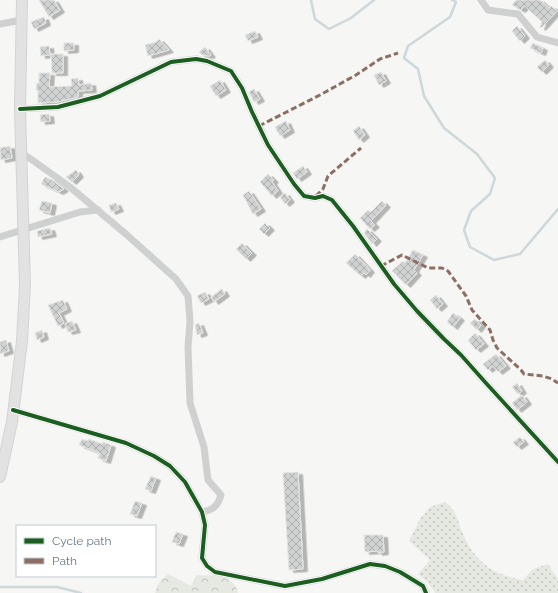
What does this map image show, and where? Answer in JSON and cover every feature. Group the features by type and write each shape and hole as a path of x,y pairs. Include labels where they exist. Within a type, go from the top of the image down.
{"main road":[{"path":"0,477 12,422 22,341 25,285 20,109 22,0"}],"street":[{"path":"481,0 488,10 518,14 537,37 558,43"},
{"path":"0,24 21,20"},
{"path":"20,109 58,107 100,96 171,62 196,59 212,63 231,71 242,88 268,145 294,184 304,196 315,198 323,196 332,200 353,226 394,284 427,322 461,355 558,462"},
{"path":"21,152 70,187 98,210 176,279 188,296 190,321 188,347 190,403 204,448 208,480 221,495 216,507 202,512"},
{"path":"0,237 80,212 98,210"},
{"path":"13,410 126,443 154,456 170,466 185,482 202,512 205,525 202,558 207,566 216,572 285,586 322,578 370,564 385,566 400,572 423,586 426,593"}],"green space":[{"path":"445,502 454,512 463,534 473,552 486,566 503,575 523,580 533,569 548,564 558,579 558,593 435,593 429,584 418,574 430,560 409,541 420,519 430,507"},
{"path":"168,574 191,586 196,575 222,577 232,582 238,593 155,593 158,584"}],"building":[{"path":"39,0 54,0 60,10 49,17"},
{"path":"516,0 540,0 549,8 551,6 557,11 541,28 542,22 525,6 521,10 512,5"},
{"path":"44,17 46,23 34,29 31,22"},
{"path":"517,26 525,36 520,41 512,31"},
{"path":"255,31 258,37 248,41 245,35"},
{"path":"159,39 169,50 148,56 145,45 156,42"},
{"path":"64,43 74,43 74,50 64,51"},
{"path":"533,43 543,48 541,53 530,48"},
{"path":"49,46 50,55 41,56 40,47"},
{"path":"205,47 211,55 202,55 199,52"},
{"path":"51,54 63,54 63,73 52,73"},
{"path":"545,60 549,65 542,72 537,67"},
{"path":"381,72 386,81 379,85 374,75"},
{"path":"39,73 50,73 49,87 72,86 71,79 78,78 79,85 91,83 92,90 78,91 78,97 57,102 38,103 38,90 36,90 37,83 39,83"},
{"path":"220,80 226,90 216,96 210,86"},
{"path":"254,89 260,99 254,102 249,92"},
{"path":"49,114 50,121 41,122 40,115"},
{"path":"286,121 290,130 280,136 275,127"},
{"path":"359,126 365,135 359,140 353,131"},
{"path":"10,146 12,158 1,160 0,148"},
{"path":"303,166 307,172 297,179 293,173"},
{"path":"76,170 79,175 72,182 66,177"},
{"path":"268,174 274,180 272,182 278,191 272,196 260,182"},
{"path":"45,177 52,180 64,189 59,192 41,184"},
{"path":"249,191 261,209 253,214 243,195"},
{"path":"285,193 290,200 285,204 280,197"},
{"path":"42,201 52,203 50,213 39,210"},
{"path":"382,201 386,205 371,221 375,225 370,229 360,218 368,210 371,212"},
{"path":"116,203 119,209 111,212 109,205"},
{"path":"265,223 270,228 264,234 259,229"},
{"path":"50,228 52,234 38,237 37,231"},
{"path":"367,229 377,239 372,244 364,233"},
{"path":"242,243 252,253 246,259 236,249"},
{"path":"413,250 423,255 414,270 417,273 406,285 392,271 403,261 405,263"},
{"path":"355,254 370,270 366,275 364,273 361,276 346,263"},
{"path":"222,289 225,294 214,302 211,297"},
{"path":"205,292 209,299 201,303 197,296"},
{"path":"436,295 443,304 437,309 430,300"},
{"path":"63,300 67,309 59,313 64,323 58,326 48,305"},
{"path":"453,313 460,318 453,327 447,322"},
{"path":"475,319 481,325 477,330 470,323"},
{"path":"72,321 76,330 68,332 65,324"},
{"path":"199,323 203,333 197,335 195,325"},
{"path":"42,330 44,337 37,340 35,333"},
{"path":"475,333 484,344 476,350 468,340"},
{"path":"6,340 9,351 0,354 0,342"},
{"path":"496,354 506,366 498,372 493,366 488,370 483,364"},
{"path":"517,383 522,391 518,394 512,387"},
{"path":"522,395 527,402 517,410 512,403"},
{"path":"520,437 524,442 517,447 513,442"},
{"path":"82,439 88,441 89,439 102,444 103,442 111,445 106,461 98,458 100,453 79,445"},
{"path":"298,472 303,569 289,570 283,473"},
{"path":"151,476 156,478 151,491 145,489"},
{"path":"135,501 142,503 137,516 130,514"},
{"path":"176,532 183,534 179,544 172,542"},
{"path":"364,535 383,535 384,552 365,552"}],"waterway":[{"path":"311,0 315,19 329,29 351,18 374,0"},
{"path":"452,0 456,2 450,17 408,46 404,58 418,69 424,96 444,128 477,154 495,178 490,194 471,211 464,230 470,247 494,260 520,254 558,209"},
{"path":"0,587 57,587 81,593"}],"marked path":[{"path":"259,126 320,95 356,75 380,59 398,53"},
{"path":"316,196 323,189 328,176 361,148"},
{"path":"381,266 402,255 428,268 442,268 448,271 466,296 472,310 490,330 497,348 524,374 543,376 558,383"}],"cycle path":[{"path":"20,109 58,107 100,96 171,62 196,59 207,61 231,71 242,88 268,145 294,184 304,196 315,198 323,196 332,200 353,226 394,284 417,311 461,355 558,462"},
{"path":"13,410 126,443 154,456 170,466 185,482 202,512 205,525 202,558 207,566 215,572 285,586 322,579 370,564 385,566 400,572 423,586 426,593"}]}
